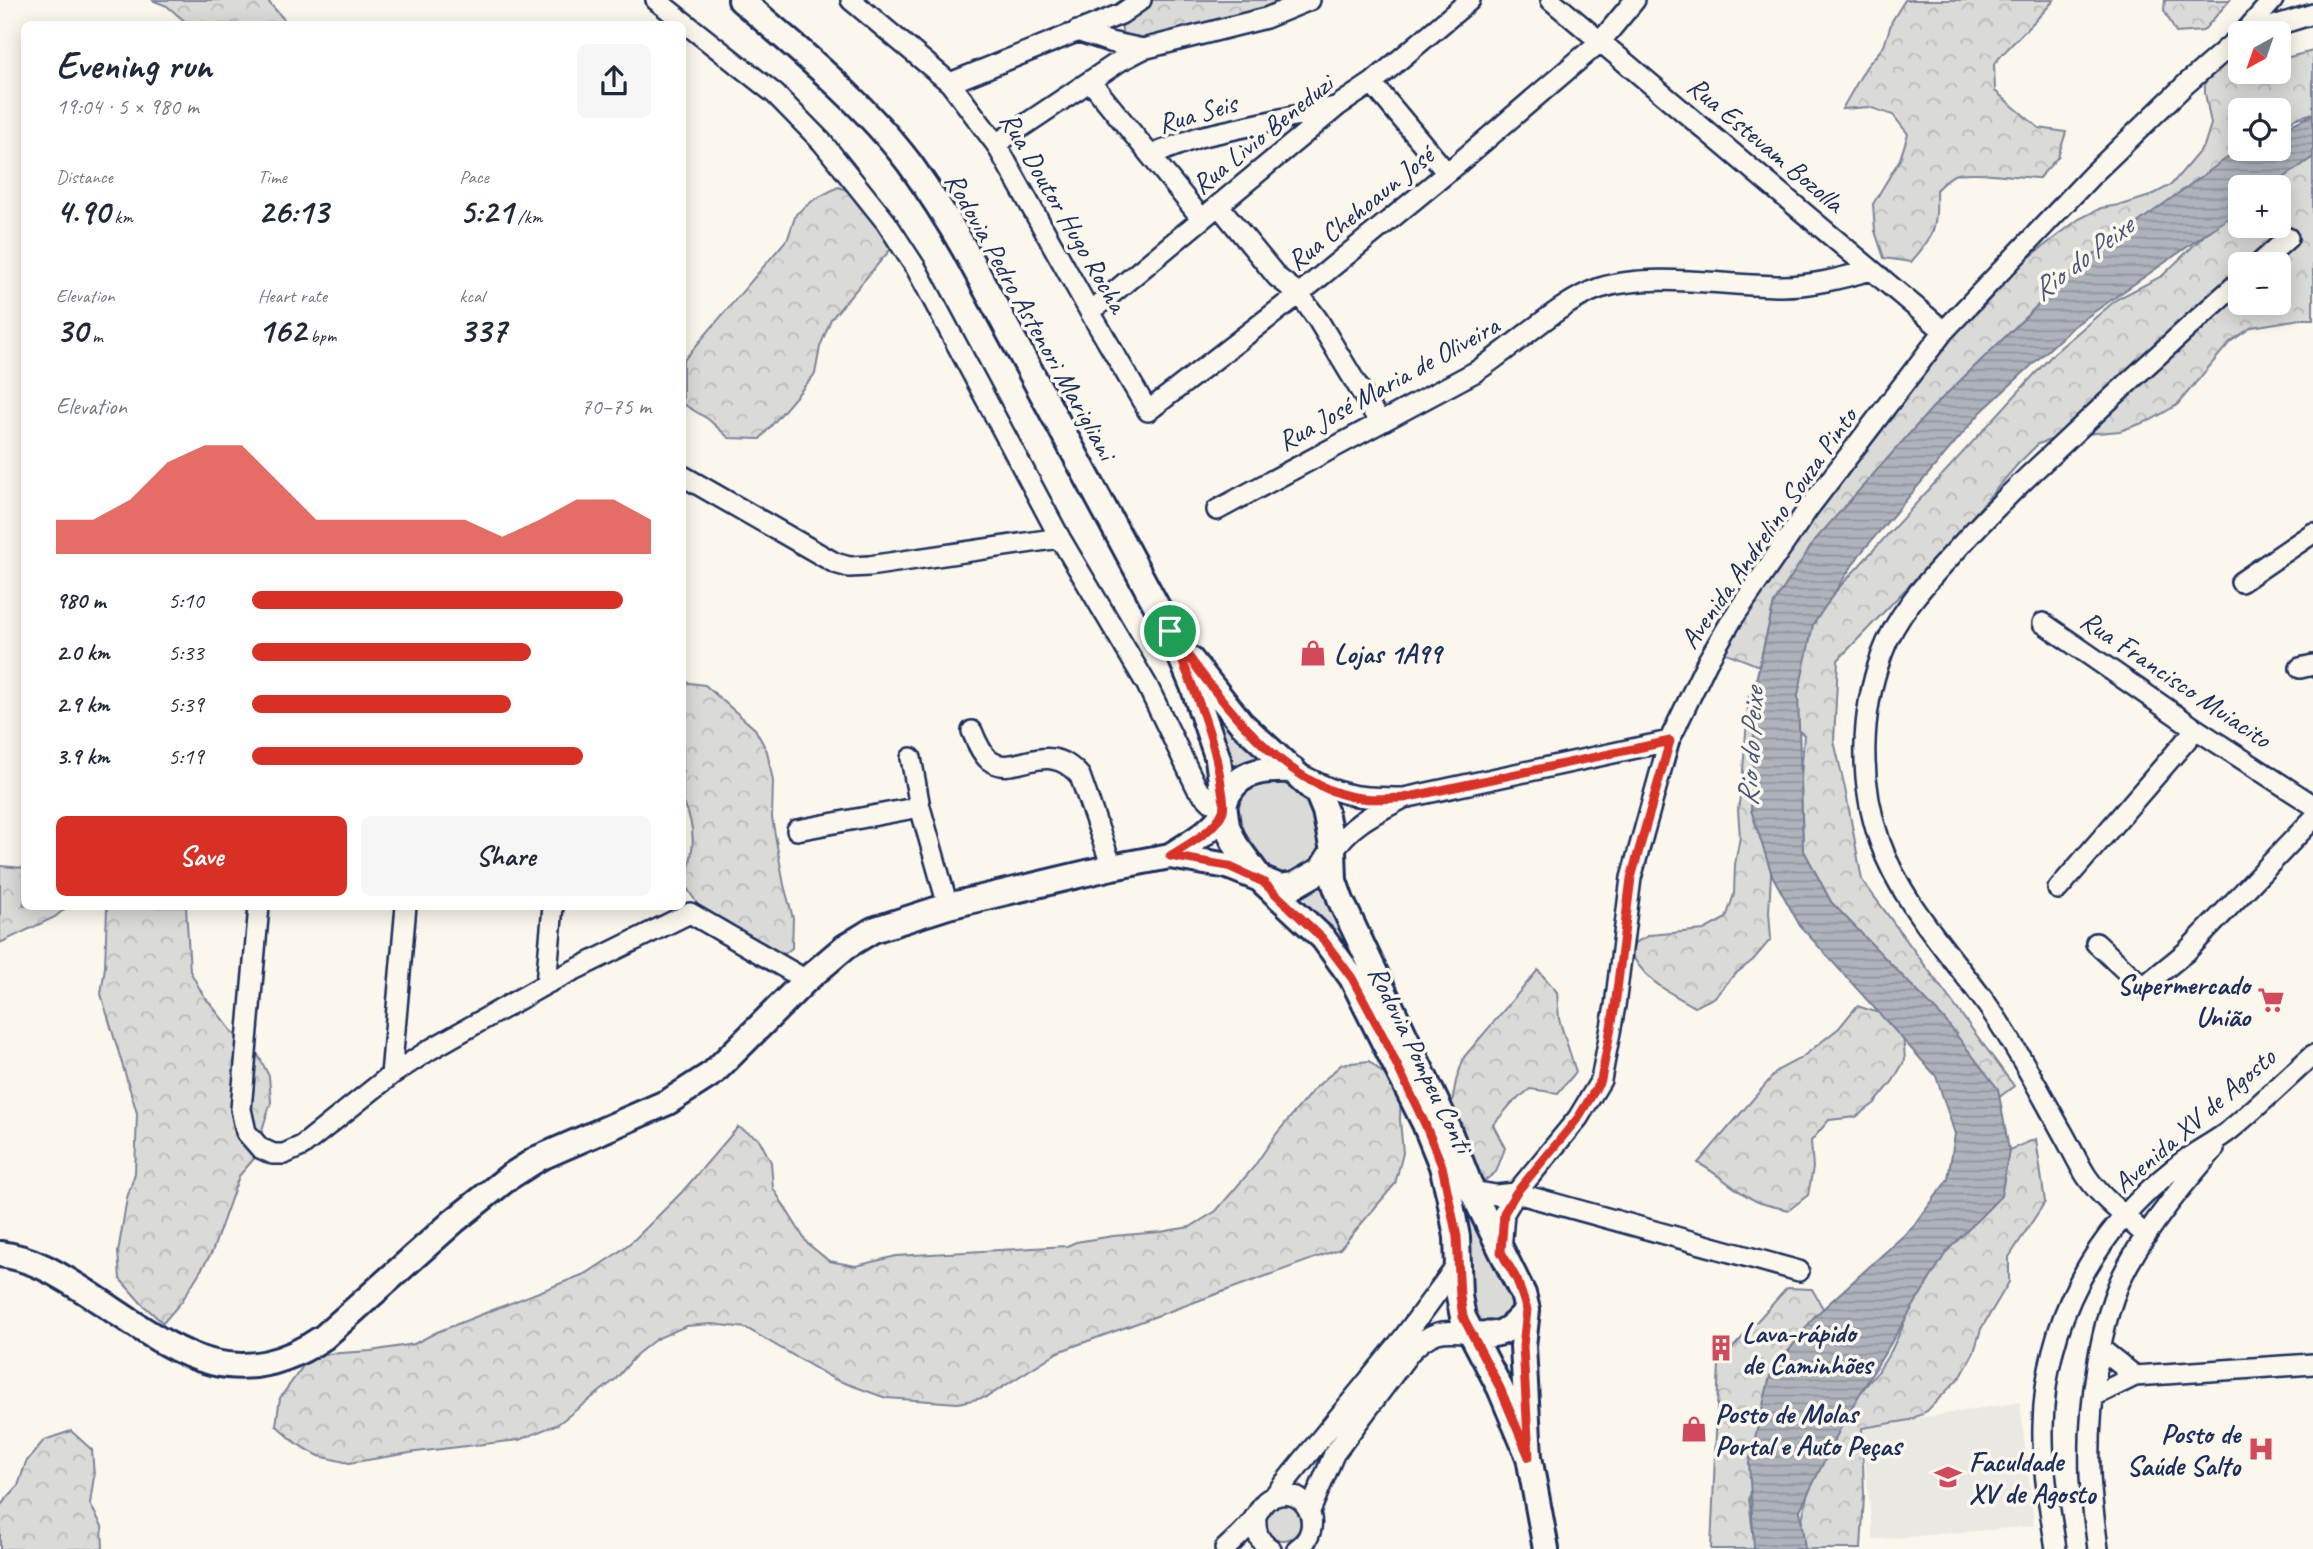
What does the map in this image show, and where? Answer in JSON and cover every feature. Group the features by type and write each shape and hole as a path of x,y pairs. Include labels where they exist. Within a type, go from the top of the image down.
{"main road":[{"name":"Rodovia Pedro Astenori Marigliani","path":"741,0 807,56 883,132 939,206 1170,631 1193,686 1218,759 1227,826 1245,860 1263,882"},
{"name":"Rodovia Pedro Astenori Marigliani","path":"1170,631 1241,723 1318,794 1325,811 1333,851"},
{"path":"1170,856 1219,820 1229,792 1246,777 1257,771 1293,770"},
{"path":"0,1254 19,1256 51,1270 152,1334 200,1360 223,1366 243,1367 282,1360 302,1352 324,1337 454,1221 509,1177 539,1158 668,1102 713,1073 806,980 845,947 873,930 948,906 1170,856 1228,866 1280,887 1295,885 1321,870 1333,851"},
{"name":"Rodovia Pompeu Conti","path":"1333,851 1334,881 1341,901 1444,1118 1472,1191 1520,1287 1527,1310"},
{"name":"Rodovia Pompeu Conti","path":"1263,882 1322,938 1352,978 1425,1124 1442,1166 1457,1237 1463,1317 1500,1388 1529,1457"},
{"path":"1470,1333 1499,1335 1514,1325 1527,1310"},
{"path":"1527,1310 1523,1346 1529,1457 1546,1549"}],"street":[{"path":"656,0 683,21"},
{"name":"Rua Doutor Hugo Rocha","path":"851,0 950,83 996,144 1148,411"},
{"path":"950,83 1121,13 1141,0"},
{"path":"996,144 1120,61 1143,49 1266,18 1310,0"},
{"name":"Rua Livio Beneduzi","path":"1090,312 1470,0"},
{"name":"Rua Estevam Bozolla","path":"1551,0 1944,331"},
{"name":"Rua Chehoaun José","path":"1148,411 1299,294 1447,173 1601,41 1635,0"},
{"path":"2255,21 2273,0"},
{"path":"2290,21 2313,14"},
{"path":"686,24 775,94 822,142 855,182 916,268 1060,538 1147,685 1197,788 1211,803 1224,807"},
{"path":"1077,31 1143,49"},
{"name":"Avenida Andrelino Souza Pinto","path":"1501,1252 1504,1213 1516,1193 1578,1118 1601,1080 1615,1006 1631,878 1670,741 1707,662 1808,509 1944,331 2093,174 2228,47"},
{"path":"1090,81 1202,219"},
{"path":"1372,83 1447,173"},
{"name":"Rua Seis","path":"1151,155 1199,138 1339,106"},
{"path":"1219,206 1277,277 1299,294 1325,330 1380,423"},
{"path":"2272,252 2288,238"},
{"name":"Rua José Maria de Oliveira","path":"1217,510 1475,372 1568,305 1599,289 1618,284 1658,281 1784,286 1821,282 1871,270"},
{"path":"2146,1236 2102,1197 2086,1175 2024,1064 1989,1008 1924,920 1896,876 1880,843 1868,800 1864,741 1871,695 1882,652 1901,617 1924,585 1992,510 2228,292"},
{"path":"686,478 835,564 849,567 1060,538"},
{"path":"2241,582 2313,533"},
{"name":"Rua Francisco Muiacito","path":"2043,623 2196,729 2313,805"},
{"path":"2058,889 2196,729"},
{"path":"972,731 983,754 996,764 1049,758 1060,759 1072,766 1080,776 1112,867"},
{"path":"1293,770 1326,788 1361,798 1404,798 1670,741"},
{"path":"911,758 920,807 948,906"},
{"path":"1333,851 1341,838 1356,824 1404,798"},
{"path":"797,831 920,807"},
{"path":"2096,943 2143,987 2186,952 2313,819"},
{"path":"686,906 806,980"},
{"path":"259,910 241,1109 246,1132 260,1148 273,1154 284,1154 302,1146 391,1076 431,1049 679,910"},
{"path":"391,1076 406,910"},
{"path":"546,984 553,910"},
{"name":"Avenida XV de Agosto","path":"2056,1549 2043,1438 2049,1368 2057,1333 2079,1279 2125,1216 2177,1165 2228,1132 2313,1055"},
{"path":"2098,1549 2090,1469 2094,1396 2101,1349 2117,1287 2127,1265 2146,1236 2184,1183 2228,1132"},
{"path":"1472,1191 1496,1195 1516,1193 1799,1271"},
{"path":"1273,1497 1404,1337 1458,1264"},
{"path":"1310,1511 1334,1454 1410,1352 1423,1339 1433,1334 1448,1330 1470,1333"},
{"path":"2101,1349 2135,1376"},
{"path":"2094,1396 2135,1376 2313,1364"},
{"path":"1225,1549 1256,1517 1265,1501 1283,1494 1294,1496 1310,1511 1310,1536 1297,1549"},
{"path":"1256,1517 1257,1534 1261,1542 1271,1549"}],"shaded area":[{"path":"2313,114 2313,157 2288,175 2228,175 2228,218 2074,326 1981,412 1860,554 1813,625 1798,695 1803,849 1831,902 1944,1019 1998,1089 2009,1150 2001,1196 1947,1251 1847,1415 1800,1510 1805,1549 1754,1549 1749,1463 1770,1376 1814,1317 1914,1226 1948,1179 1955,1134 1936,1076 1800,926 1772,875 1751,810 1756,680 1774,603 1815,540 1933,407 2078,266 2228,157 2228,161 2291,161 2291,125"},
{"name":"Faculdade XV de Agosto","path":"2020,1402 2034,1526 1873,1540 1862,1427"}],"green space":[{"path":"152,0 267,0 285,21 184,21 167,6"},
{"path":"1124,0 1311,0 1120,45 1120,3"},
{"path":"1905,0 2054,0 1994,64 1995,91 2039,128 2066,132 2058,157 2039,178 1961,173 1947,180 1936,190 1935,222 1930,237 1911,262 1884,258 1875,231 1873,204 1900,159 1908,134 1893,115 1869,107 1842,109 1866,67 1884,46 1892,21"},
{"path":"2165,0 2230,0 2203,31 2176,33 2164,10"},
{"path":"2219,46 2228,51 2228,84 2291,84 2291,56 2313,51 2313,113 2291,122 2291,98 2228,98 2228,161 2249,161 2234,175 2228,175 2228,181 1774,603 1759,666 1721,651 1734,621 1894,415 1904,394 1943,339 1964,325 1985,305 2018,266 2079,219 2101,208 2150,196 2171,185 2204,146 2211,124 2205,93 2205,68"},
{"path":"2313,152 2313,319 2252,327 2230,342 2177,405 2151,420 2120,431 2063,436 2038,444 1945,548 1838,660 1834,741 1862,880 2014,1086 1994,1101 1947,1023 1831,902 1803,849 1801,779 1804,735 1791,724 1803,627 2054,353 2117,299 2162,276 2228,213 2228,238 2291,238 2291,175 2278,175"},
{"path":"838,187 862,195 898,226 890,250 831,319 820,347 815,374 760,439 729,438 708,419 686,406 686,357 788,238 796,214 815,199"},
{"path":"1761,674 1776,780 1769,912 1771,939 1715,997 1695,1007 1648,976 1627,947 1650,935 1704,930 1726,918 1734,894 1735,864 1740,837 1738,810 1749,695"},
{"path":"686,683 705,685 755,729 767,751 773,781 772,818 793,918 792,948 773,963 727,936 698,905 686,887 693,842 688,812"},
{"path":"1201,683 1269,761 1232,779"},
{"path":"1287,778 1309,795 1322,843 1319,856 1295,875 1276,877 1249,843 1238,813 1237,802 1259,783"},
{"path":"0,866 21,868 21,910 63,910 55,917 0,943"},
{"path":"1325,880 1364,976 1287,894"},
{"path":"107,910 186,910 190,971 202,993 235,1035 257,1053 269,1076 271,1102 258,1154 239,1176 212,1252 182,1301 163,1323 120,1279 118,1252 127,1198 135,1173 137,1113 101,994"},
{"path":"1538,970 1557,992 1559,1019 1576,1072 1558,1093 1530,1089 1511,1104 1493,1125 1505,1148 1496,1172 1479,1185 1451,1108 1456,1081 1464,1057"},
{"path":"1857,1006 1882,1014 1903,1033 1905,1060 1893,1081 1875,1103 1856,1117 1829,1120 1811,1141 1813,1168 1808,1195 1789,1210 1764,1204 1698,1163 1778,1070 1801,1058 1839,1028"},
{"path":"1369,1061 1401,1089 1403,1153 1395,1184 1340,1249 1058,1352 987,1397 958,1403 886,1398 834,1379 746,1328 712,1324 686,1326 656,1339 637,1354 616,1379 558,1424 519,1440 349,1463 319,1456 297,1444 276,1425 280,1398 311,1355 371,1351 414,1344 437,1332 587,1273 635,1239 682,1192 738,1127 759,1139 771,1162 773,1188 807,1243 829,1261 856,1266 896,1256 1067,1246 1113,1236 1190,1227 1216,1211 1314,1089 1342,1064"},
{"path":"2036,1139 2045,1202 2009,1257 2009,1282 1981,1329 1974,1352 1962,1375 1927,1411 1910,1420 1862,1428 1864,1495 1861,1549 1796,1549 1809,1486 1844,1411 1877,1373 1891,1351 1919,1280 2002,1190 2009,1150"},
{"path":"1460,1189 1480,1236 1515,1303 1504,1319 1496,1322 1485,1324 1476,1317 1472,1307 1468,1244"},
{"path":"1787,1288 1812,1289 1825,1312 1781,1408 1749,1498 1757,1549 1711,1549 1719,1363"},
{"path":"71,1431 92,1450 94,1476 90,1504 102,1526 103,1549 0,1549 0,1506 18,1486 26,1462 44,1440"},
{"path":"1283,1504 1295,1510 1301,1522 1295,1534 1283,1540 1271,1534 1265,1522 1271,1510"}],"place":[{"name":"Lojas 1A99","path":"1313,653"},
{"name":"Supermercado União","path":"2271,1000"},
{"name":"Lava-rápido de Caminhões","path":"1721,1348"},
{"name":"Posto de Molas Portal e Auto Peças","path":"1694,1429"},
{"name":"Posto de Saúde Salto","path":"2261,1449"},
{"name":"Faculdade XV de Agosto","path":"1948,1477"}],"route":[{"path":"1170,631 1241,723 1293,770 1326,788 1361,798 1404,798 1670,741 1631,878 1615,1006 1601,1080 1578,1118 1516,1193 1504,1213 1501,1252 1517,1280 1527,1310 1523,1346 1529,1457 1500,1388 1463,1317 1457,1237 1442,1166 1384,1038 1352,978 1322,938 1263,882 1228,866 1170,856 1219,820 1224,807 1218,759 1193,686 1170,631"}],"water label":[{"name":"Rio do Peixe","path":"2082,258"},
{"name":"Rio do Peixe","path":"1750,747"}]}
